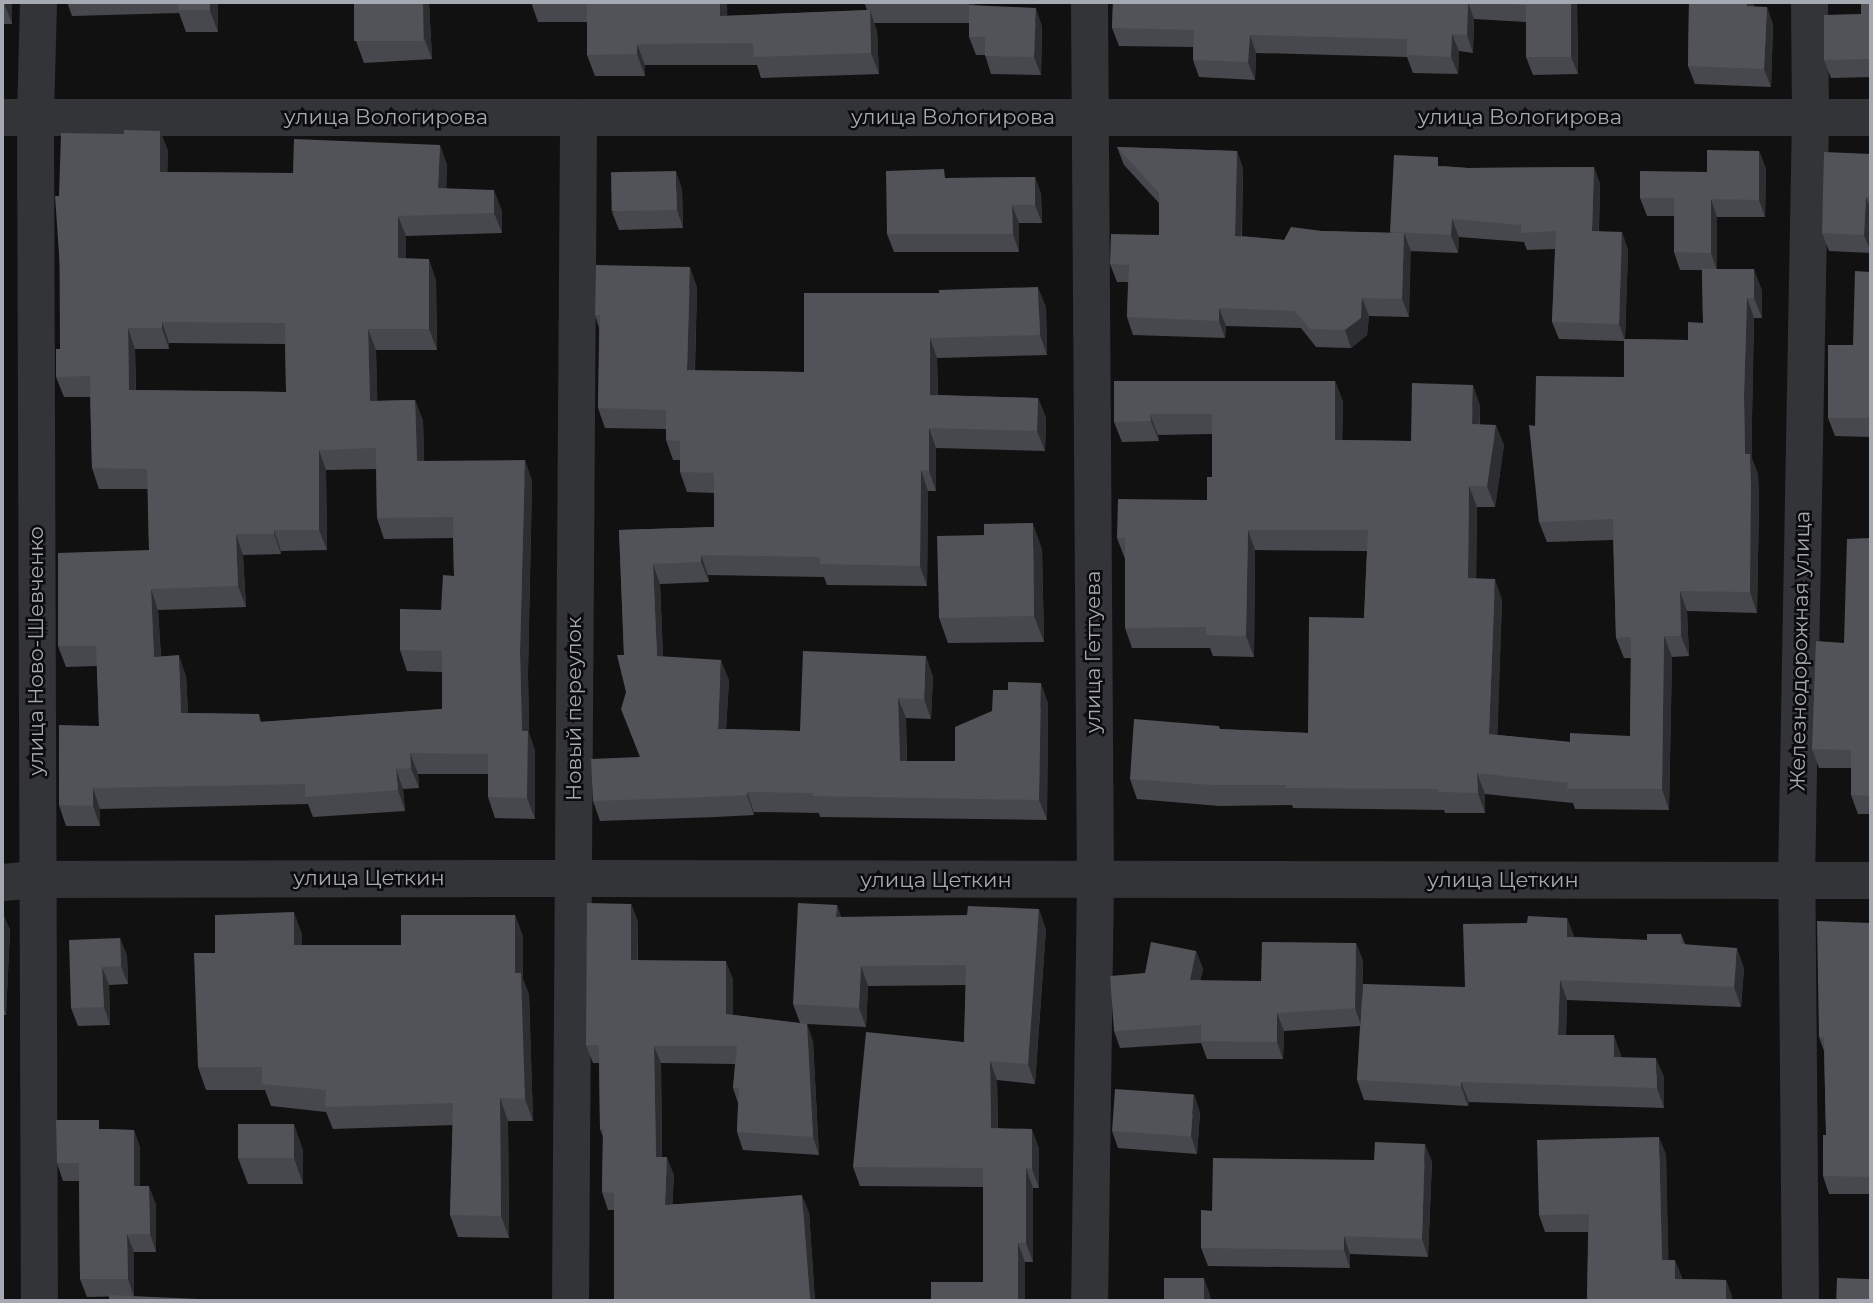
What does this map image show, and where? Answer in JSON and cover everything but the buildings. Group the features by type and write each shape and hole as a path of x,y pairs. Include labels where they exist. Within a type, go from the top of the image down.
{"street":[{"name":"улица Ново-Шевченко","path":"38,2 19,117 19,880 38,1301"},
{"name":"улица Геттуева","path":"1089,2 1095,880 1089,1301"},
{"name":"Железнодорожная улица","path":"1800,1301 1796,880 1810,117 1809,2"},
{"name":"улица Вологирова","path":"19,117 1871,117"},
{"name":"Новый переулок","path":"570,1301 578,117"},
{"name":"улица Цеткин","path":"19,880 1871,880"}]}
